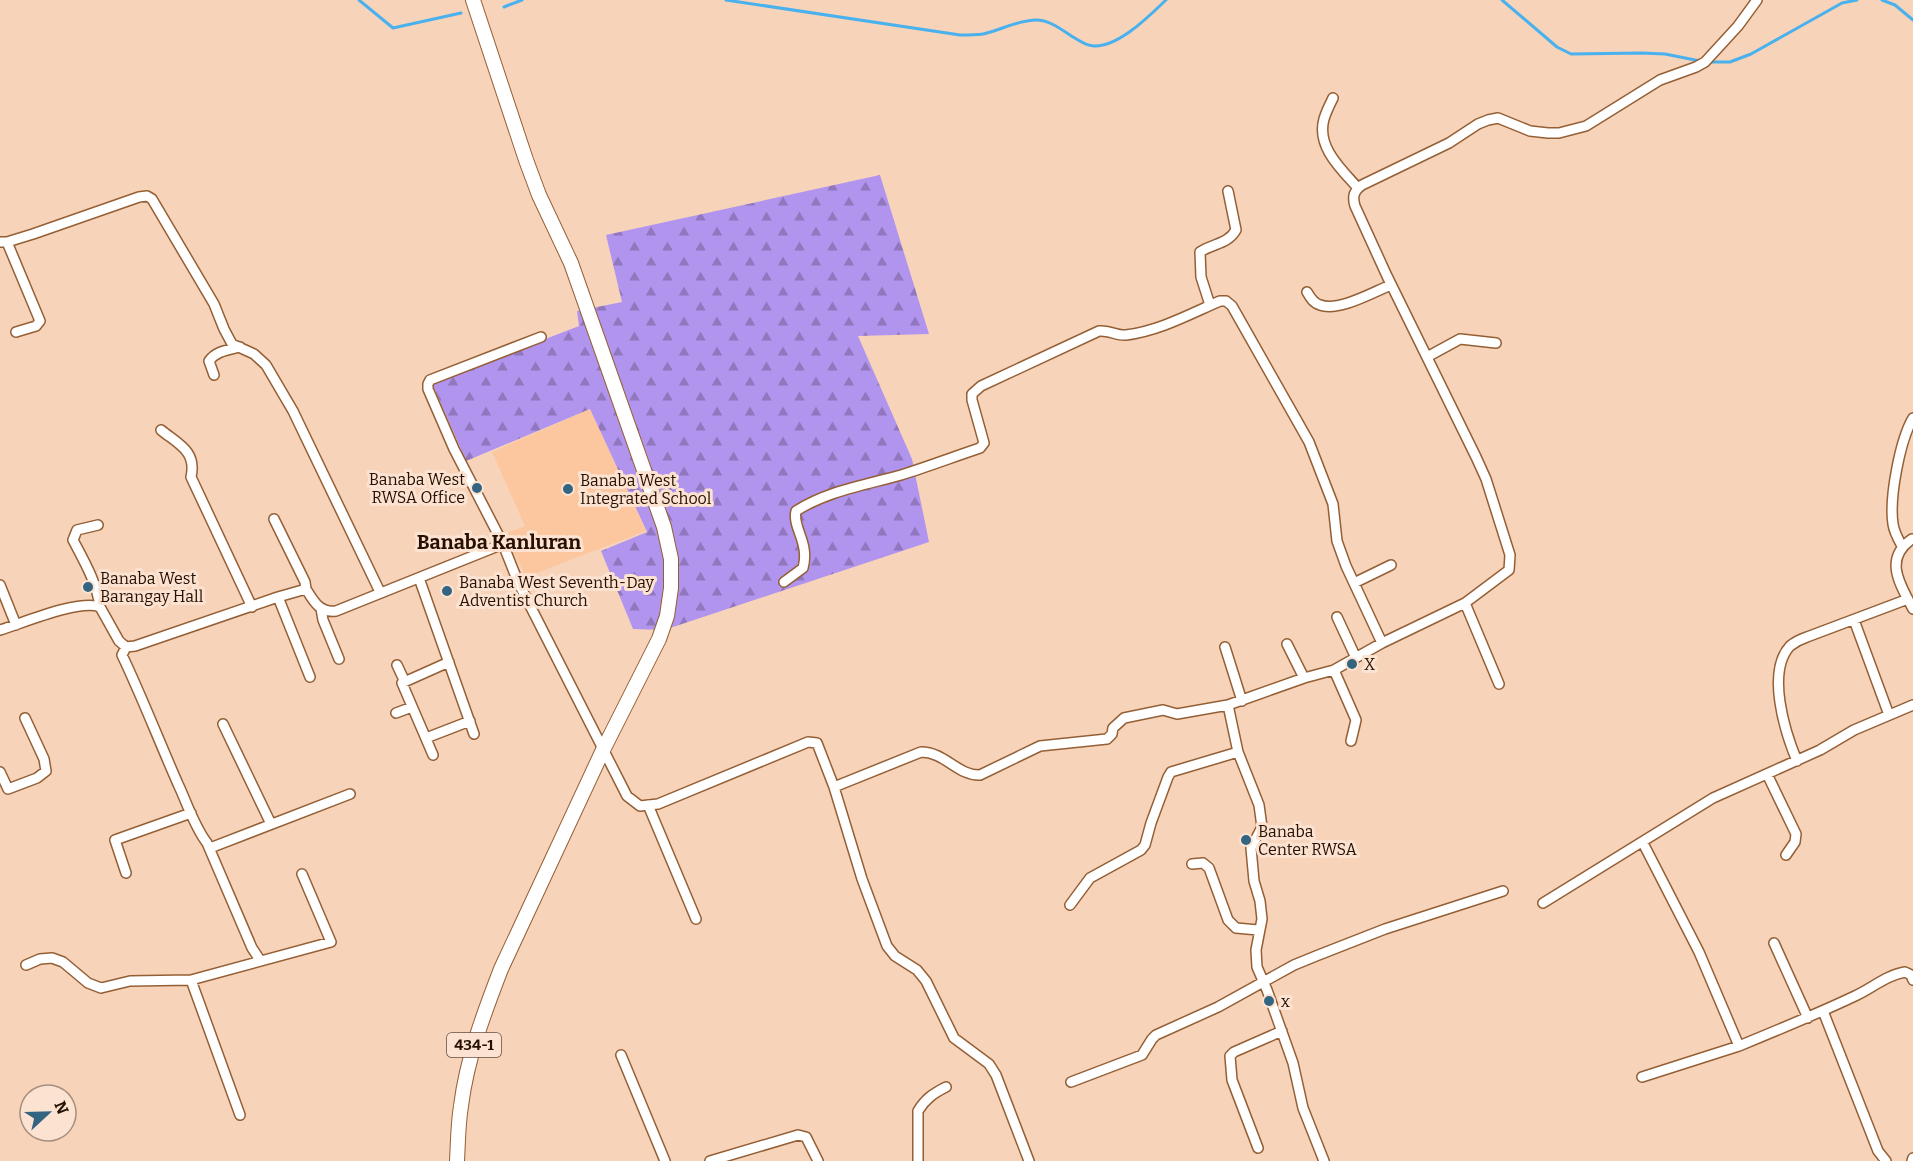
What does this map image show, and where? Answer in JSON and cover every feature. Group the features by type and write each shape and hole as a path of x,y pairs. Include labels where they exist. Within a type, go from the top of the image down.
{"main road":[{"name":"434-1","path":"457,1161 461,1106 474,1041 481,1022 501,969 603,750 664,626 671,588 670,551 664,527 571,263 539,195 526,160 473,0"}],"street":[{"path":"834,787 921,752 932,752 972,776 980,775 1040,746 1107,739 1112,734 1113,728 1124,718 1163,710 1177,714 1242,701 1335,669 1382,643 1465,603 1505,574 1509,570 1510,555 1486,479 1391,285 1355,206 1353,195 1358,188 1449,143 1488,120 1498,118 1530,131 1548,134 1586,126 1660,80 1696,68 1705,62 1738,26 1757,0"},
{"path":"1333,98 1324,119 1324,140 1336,164 1358,188"},
{"path":"1210,306 1201,277 1200,252 1231,238 1236,230 1228,191"},
{"path":"16,332 36,326 40,321 3,242 147,196 157,205 214,304 232,344 254,354 266,365 293,411 380,592"},
{"path":"1307,292 1319,305 1332,306 1343,304 1391,285"},
{"path":"784,582 803,568 806,560 806,549 794,515 796,511 830,495 980,448 984,443 983,436 972,394 981,386 1099,331 1107,330 1123,336 1140,333 1226,301 1232,306 1309,442 1333,504 1337,541 1382,643"},
{"path":"541,337 430,380 428,389 518,582 627,796 640,806 658,804 808,742 817,743 887,946 895,956 917,970 926,981 954,1038 989,1064 996,1075 1029,1161"},
{"path":"1427,357 1460,339 1496,343"},
{"path":"214,375 210,367 211,358 220,352 240,347"},
{"path":"1902,546 1893,525 1894,497 1904,440 1913,418"},
{"path":"161,430 189,452 194,466 191,477 252,607"},
{"path":"274,519 305,582 306,589 321,609 328,612 336,611 502,544"},
{"path":"98,525 77,530 73,540 88,568 99,596 100,608 119,641 126,647 135,646 306,589"},
{"path":"1911,539 1902,546 1898,554 1896,569 1913,609"},
{"path":"1354,582 1391,565"},
{"path":"419,578 474,734"},
{"path":"0,585 16,625"},
{"path":"278,597 310,677"},
{"path":"1797,760 1781,714 1780,678 1784,655 1791,645 1798,641 1908,599"},
{"path":"1465,603 1499,684"},
{"path":"0,630 76,606 94,605 100,608"},
{"path":"321,609 320,613 339,658"},
{"path":"1337,617 1356,658"},
{"path":"1854,620 1888,715"},
{"path":"1287,644 1304,678"},
{"path":"126,647 122,655 191,813 210,848 252,948 260,960"},
{"path":"1225,647 1242,701"},
{"path":"404,680 449,662"},
{"path":"397,665 404,680 402,683 433,755"},
{"path":"1335,669 1356,720 1351,741"},
{"path":"1228,705 1238,752 1259,805 1262,827 1251,848 1254,881 1262,919 1258,930 1257,967 1293,1063 1303,1108 1324,1161"},
{"path":"1543,903 1713,798 1820,750 1854,730 1913,705"},
{"path":"396,714 412,707"},
{"path":"0,772 8,789 37,778 46,771 44,759 25,718"},
{"path":"426,738 470,721"},
{"path":"223,724 271,824"},
{"path":"1070,905 1090,878 1141,850 1145,845 1154,814 1171,772 1238,752"},
{"path":"1767,774 1796,834 1795,842 1786,855"},
{"path":"210,848 350,794"},
{"path":"648,805 696,919"},
{"path":"126,873 115,840 191,813"},
{"path":"1643,843 1699,952 1739,1046"},
{"path":"1192,864 1203,863 1209,868 1222,909 1236,928 1258,930"},
{"path":"26,965 40,959 52,958 63,962 88,983 101,988 130,981 191,980 331,942 302,874"},
{"path":"1071,1082 1143,1055 1156,1035 1218,1007 1294,965 1376,933 1503,891"},
{"path":"1774,944 1808,1017"},
{"path":"1642,1077 1739,1046 1858,995 1895,974 1905,972 1911,975 1913,980"},
{"path":"191,980 240,1115"},
{"path":"1823,1011 1878,1151 1886,1161"},
{"path":"1258,1148 1232,1080 1230,1056 1233,1052 1281,1031"},
{"path":"621,1055 665,1161"},
{"path":"918,1161 918,1111 931,1095 945,1087"},
{"path":"710,1161 798,1135 806,1137 818,1161"}],"shaded area":[{"name":"Banaba West Integrated School","path":"590,409 646,531 526,577 505,534 525,526 492,452"}],"green space":[{"path":"880,175 929,334 858,336 912,459 929,542 664,630 633,629 601,551 647,532 590,409 466,461 432,383 579,326 577,311 622,302 606,235"}],"waterway":[{"path":"359,0 393,28 461,13"},
{"path":"504,7 522,0"},
{"path":"726,0 960,35 983,34 1023,22 1041,20 1056,26 1083,43 1094,46 1104,45 1123,36 1166,0"},
{"path":"1502,0 1557,47 1571,54 1665,54 1700,61"},
{"path":"1710,62 1730,62 1751,54 1842,3 1857,0"},
{"path":"1882,0 1895,5 1913,20"}],"place":[{"name":"Banaba West RWSA Office","path":"477,488"},
{"name":"Banaba West Integrated School","path":"568,489"},
{"name":"Banaba West Barangay Hall","path":"88,587"},
{"name":"Banaba West Seventh-Day Adventist Church","path":"447,591"},
{"name":"X","path":"1352,664"},
{"name":"Banaba Center RWSA","path":"1246,840"},
{"name":"x","path":"1269,1001"}],"district":[{"name":"Banaba Kanluran","path":"499,542"}]}
